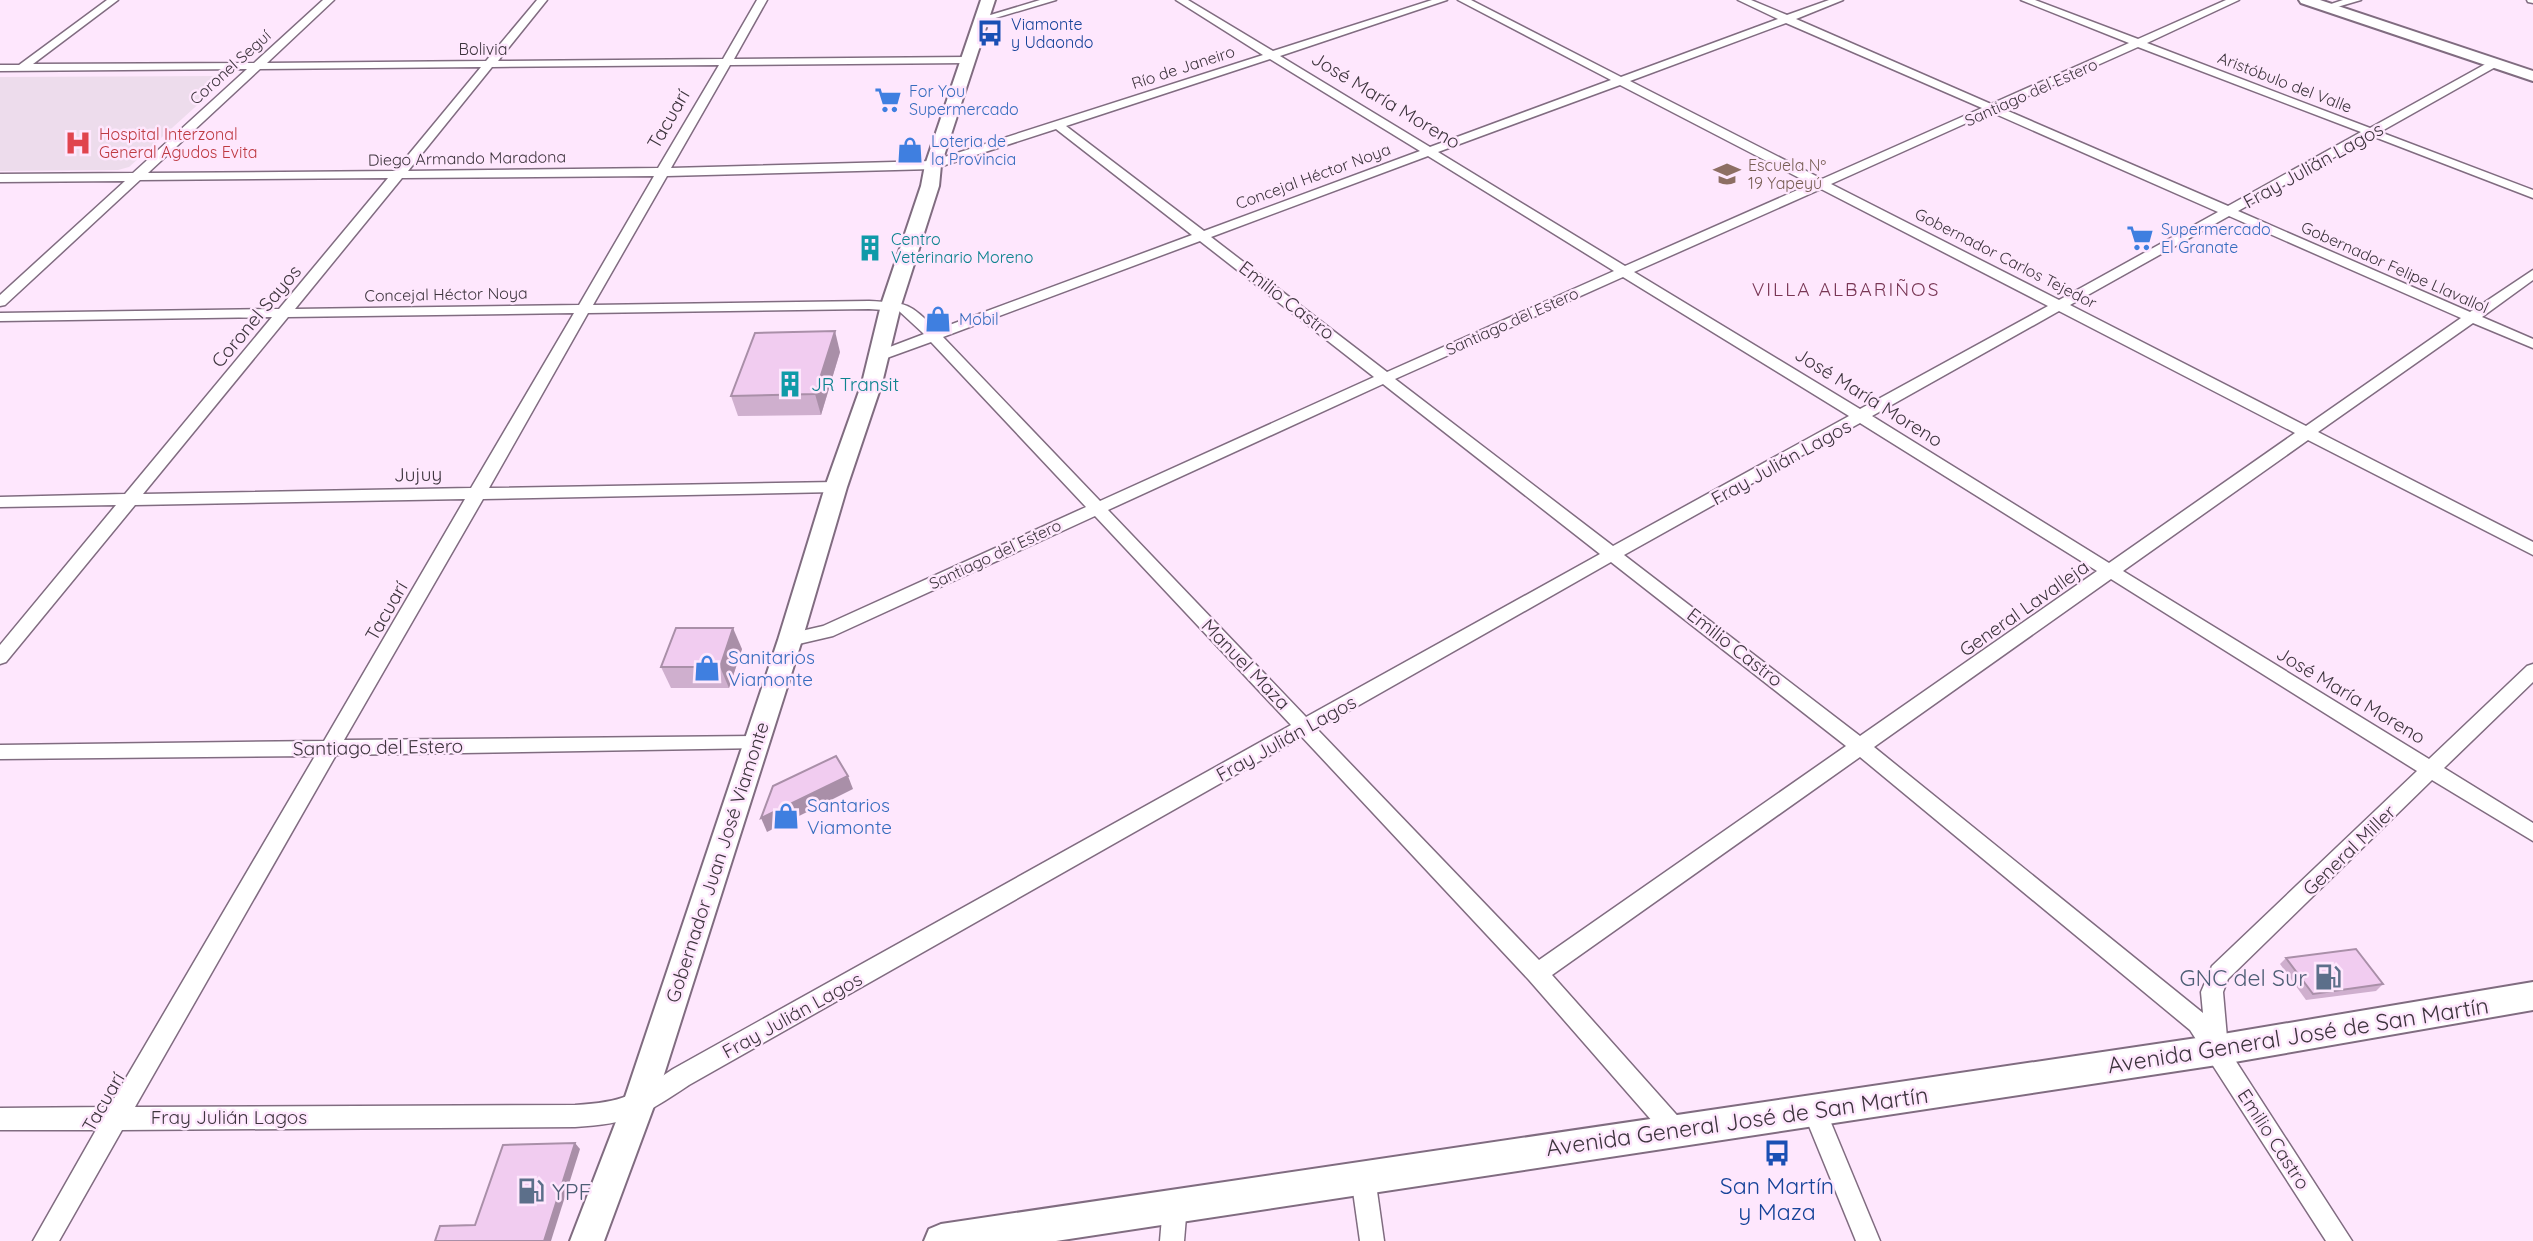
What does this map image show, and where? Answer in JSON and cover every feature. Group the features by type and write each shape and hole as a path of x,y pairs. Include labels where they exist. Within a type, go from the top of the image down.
{"street":[{"path":"20,68 113,0"},
{"name":"Coronel Seguí","path":"0,302 329,0"},
{"name":"Coronel Sayos","path":"0,657 542,0"},
{"name":"Tacuarí","path":"44,1241 762,0"},
{"name":"Gobernador Juan José Viamonte","path":"587,1241 638,1106 790,640 879,356 891,305 930,186 933,165 988,0"},
{"path":"982,19 1051,0"},
{"name":"José María Moreno","path":"1181,0 1431,151 2533,833"},
{"name":"Río de Janeiro","path":"933,165 1442,0"},
{"name":"Gobernador Carlos Tejedor","path":"1463,0 2533,549"},
{"name":"Gobernador Felipe Llavallol","path":"1743,0 2533,344"},
{"name":"Concejal Héctor Noya","path":"879,356 1838,0"},
{"name":"Aristóbulo del Valle","path":"2026,0 2533,194"},
{"name":"Santiago del Estero","path":"790,640 827,631 1096,507 2234,0"},
{"path":"2306,0 2533,76"},
{"path":"2327,7 2356,0"},
{"name":"Bolivia","path":"0,68 967,60"},
{"name":"Fray Julián Lagos","path":"0,1119 575,1115 606,1114 638,1106 681,1077 1614,553 2495,63"},
{"name":"Emilio Castro","path":"1057,124 1387,377 1861,747 2198,1023 2340,1241"},
{"name":"Diego Armando Maradona","path":"0,178 662,172 933,165"},
{"name":"General Lavalleja","path":"1537,973 2111,573 2533,274"},
{"name":"Concejal Héctor Noya","path":"0,317 891,305"},
{"name":"Manuel Maza","path":"891,305 912,313 1306,727 1537,973 1675,1130"},
{"name":"Jujuy","path":"0,502 836,487"},
{"name":"General Miller","path":"2217,1050 2212,992 2220,973 2533,671"},
{"name":"Santiago del Estero","path":"0,752 755,743"},
{"name":"Avenida General José de San Martín","path":"941,1241 2217,1050 2533,996"},
{"path":"1814,1109 1868,1241"},
{"path":"1363,1177 1372,1241"},
{"path":"1172,1241 1175,1205"}],"shaded area":[{"name":"Hospital Interzonal General Agudos Evita","path":"221,76 226,79 129,167 118,170 0,171 0,77"}],"building":[{"path":"835,331 815,394 731,396 755,333"},
{"path":"676,628 733,628 720,667 661,667"},
{"path":"836,756 848,776 761,818 773,786"},
{"name":"GNC del Sur","path":"2356,949 2383,984 2313,994 2286,958"},
{"name":"YPF","path":"575,1143 544,1241 435,1241 440,1226 475,1225 503,1145"}],"place":[{"name":"Viamonte y Udaondo","path":"990,33"},
{"name":"For You Supermercado","path":"888,100"},
{"name":"Hospital Interzonal General Agudos Evita","path":"78,143"},
{"name":"Loteria de la Provincia","path":"910,150"},
{"name":"Escuela Nº 19 Yapeyú","path":"1727,174"},
{"name":"Supermercado El Granate","path":"2140,238"},
{"name":"Centro Veterinario Moreno","path":"870,248"},
{"name":"Mobil","path":"938,319"},
{"name":"JR Transit","path":"790,384"},
{"name":"Sanitarios Viamonte","path":"707,668"},
{"name":"Santarios Viamonte","path":"786,816"},
{"name":"GNC del Sur","path":"2328,977"},
{"name":"San Martín y Maza","path":"1777,1153"},
{"name":"YPF","path":"531,1191"}],"district":[{"name":"VILLA ALBARIÑOS","path":"1846,289"}]}
